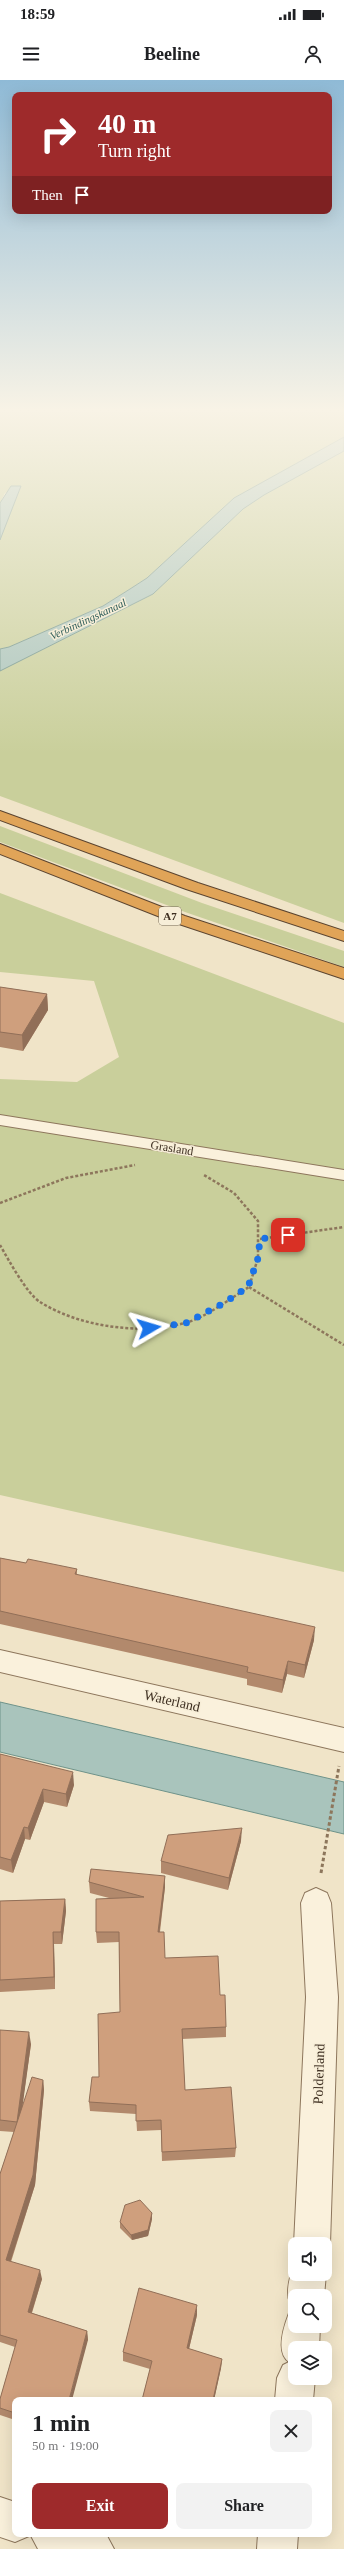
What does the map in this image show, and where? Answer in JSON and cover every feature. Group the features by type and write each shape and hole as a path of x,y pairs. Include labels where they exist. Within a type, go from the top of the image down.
{"highway":[{"path":"0,815 192,886 344,936"},
{"name":"A7","path":"0,849 179,919 344,974"}],"street":[{"name":"Waterland","path":"0,1661 344,1740"},
{"name":"Polderland","path":"312,2237 322,1996 316,1904"},
{"path":"294,2397 295,2385"},
{"path":"0,2517 12,2521"},
{"path":"59,2537 94,2549"},
{"path":"277,2549 278,2537"}],"lane":[{"name":"Grasland","path":"0,1120 344,1175"}],"path":[{"path":"0,1203 35,1188 103,1168 138,1164"},
{"path":"0,1245 14,1270 39,1302 91,1324 136,1329 186,1323 224,1303 248,1287 258,1258 260,1239 258,1221 234,1193 200,1173"},
{"path":"260,1239 344,1227"},
{"path":"248,1287 344,1345"},
{"path":"326,1842 338,1767"}],"green space":[{"path":"7,523 207,523 147,578 103,606 9,647 0,649 0,540"},
{"path":"228,523 344,523 344,923 0,796 0,671 153,594"},
{"path":"0,826 202,903 344,951 344,967 185,912 0,842"},
{"path":"0,893 344,1023 344,1572 0,1495 0,1079 77,1082 119,1057 94,981 0,972"}],"water":[{"path":"0,523 7,523 0,540"},
{"name":"Verbindingskanaal","path":"207,523 228,523 153,594 0,671 0,649 9,647 103,606 147,578"},
{"path":"0,1702 344,1782 344,1834 0,1752"}],"building":[{"path":"0,987 47,994 22,1035 0,1032"},
{"path":"0,1558 26,1563 28,1559 77,1569 75,1574 315,1627 305,1665 288,1661 283,1680 247,1672 248,1667 0,1611"},
{"path":"0,1754 73,1772 66,1794 43,1789 28,1828 24,1827 11,1860 0,1857"},
{"path":"242,1828 229,1878 161,1861 168,1835"},
{"path":"91,1869 165,1876 158,1932 164,1932 165,1958 218,1956 220,1995 225,1995 226,2027 182,2029 185,2090 231,2087 236,2148 162,2152 161,2120 136,2121 136,2105 89,2102 92,2077 99,2077 98,2014 120,2012 119,1932 96,1932 96,1899 144,1897 89,1882"},
{"path":"65,1899 61,1932 53,1932 54,1977 0,1980 0,1901"},
{"path":"0,2030 29,2032 17,2122 0,2120"},
{"path":"32,2077 43,2080 33,2175 6,2260 40,2270 28,2312 87,2331 70,2397 12,2397 12,2412 0,2408 0,2399 17,2340 0,2335 0,2174"},
{"path":"140,2200 152,2213 148,2230 131,2235 120,2222 125,2205"},
{"path":"139,2288 197,2305 187,2348 222,2359 214,2397 143,2397 152,2361 123,2352"}],"route":[{"path":"149,1328 186,1323 224,1303 248,1287 258,1258 260,1239 288,1235"}]}
